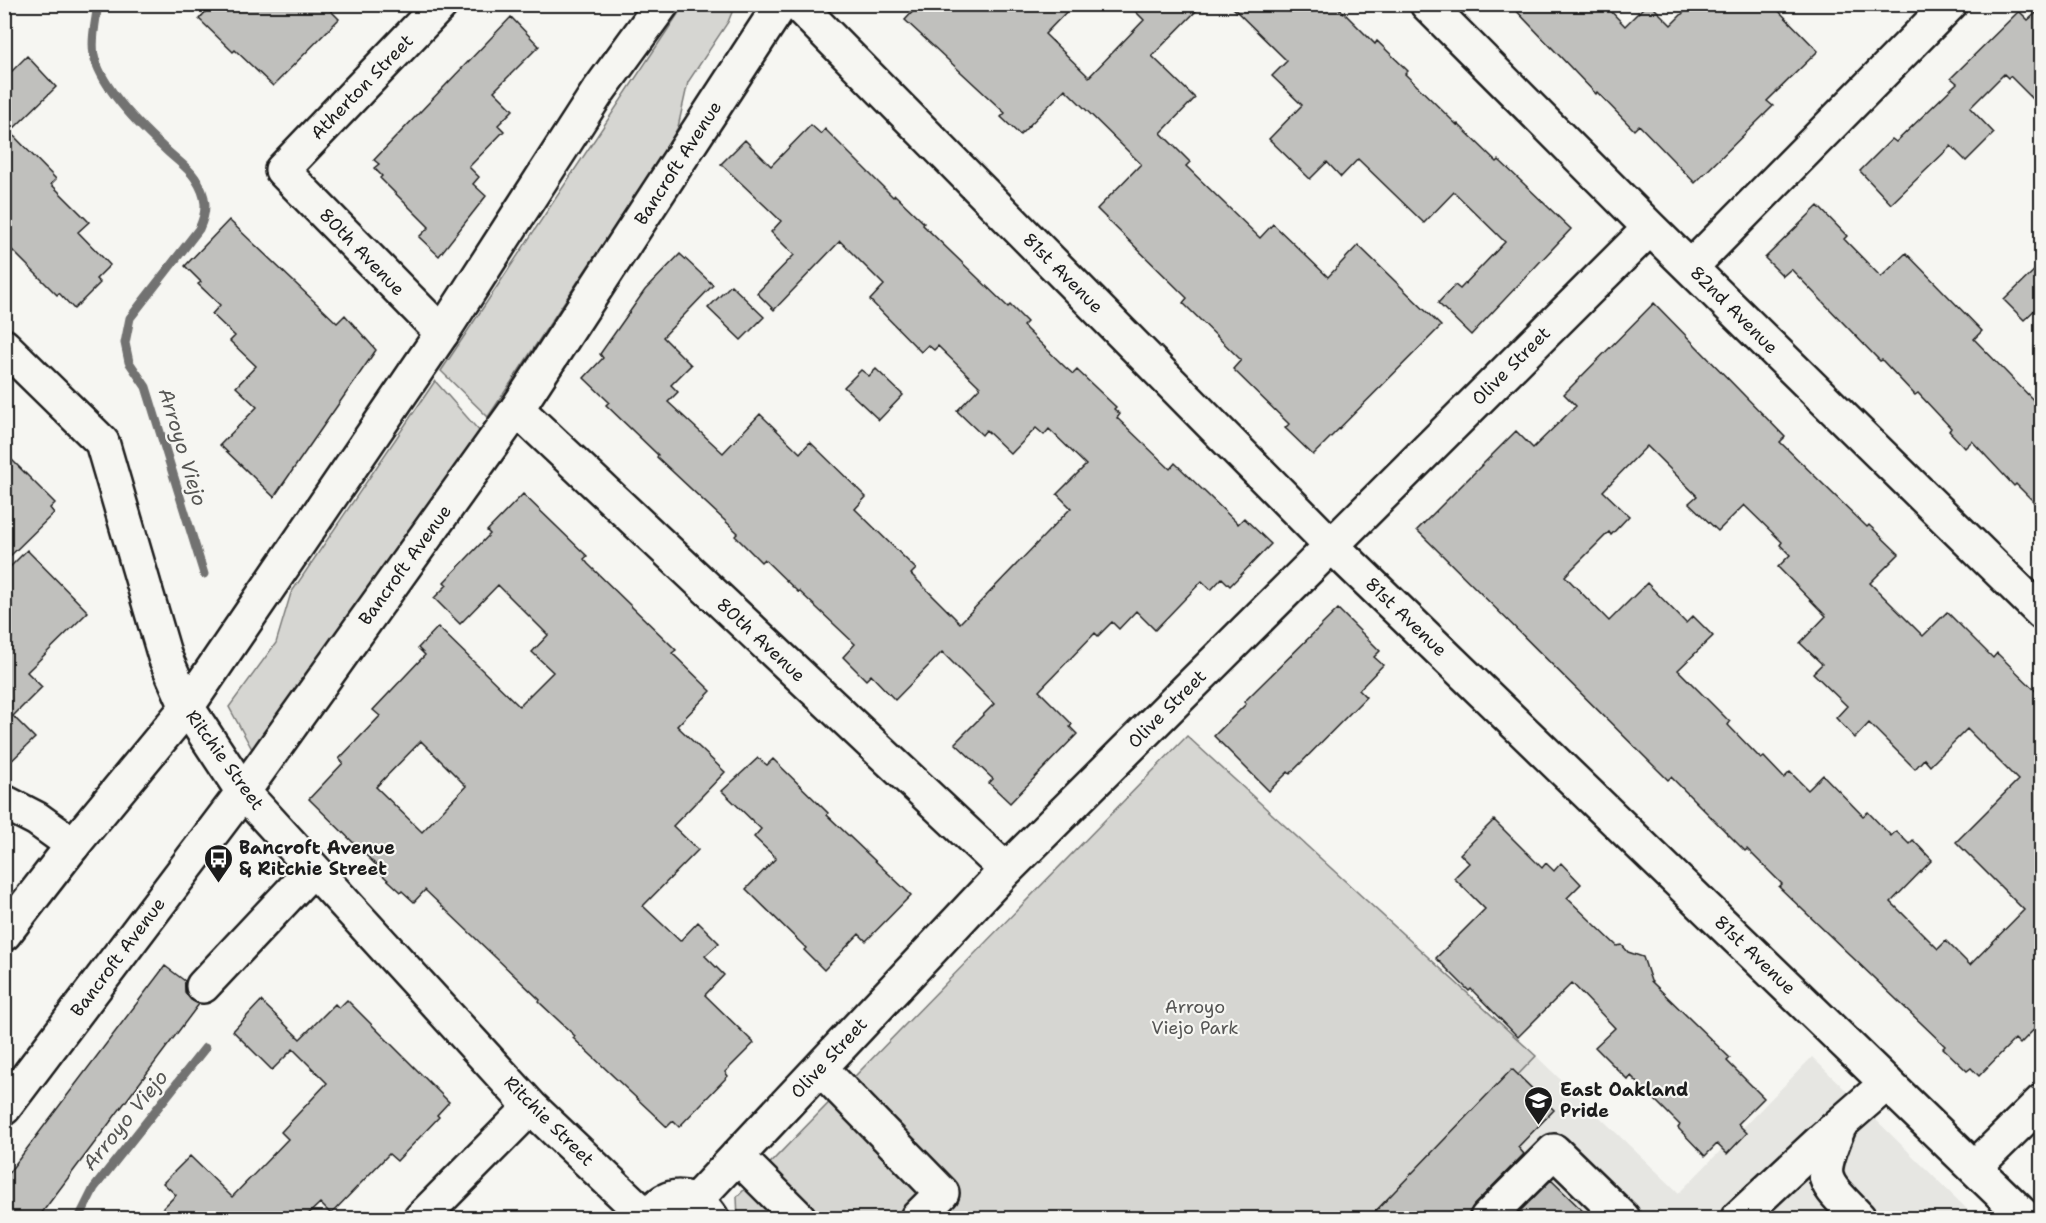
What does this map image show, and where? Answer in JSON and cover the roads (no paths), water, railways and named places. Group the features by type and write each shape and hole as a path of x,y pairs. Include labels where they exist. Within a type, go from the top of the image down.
{"street":[{"name":"Atherton Street","path":"282,170 441,4"},
{"path":"4,934 73,845 187,707 442,333 597,93 662,4"},
{"name":"Bancroft Avenue","path":"4,1107 243,792 517,409 781,4"},
{"name":"81st Avenue","path":"797,4 1331,544 2026,1218"},
{"name":"82nd Avenue","path":"1427,4 1650,228 2042,613"},
{"path":"1691,267 1950,4"},
{"name":"80th Avenue","path":"282,170 442,333"},
{"name":"Olive Street","path":"704,1210 737,1156 1006,870 1650,228"},
{"name":"Ritchie Street","path":"4,346 102,442 165,657 187,707 243,792 531,1107 648,1218"},
{"name":"80th Avenue","path":"517,409 1006,870"},
{"path":"4,801 37,819 73,845"},
{"path":"203,986 313,869"},
{"path":"820,1068 942,1193 917,1218"},
{"path":"1743,1214 1887,1083"},
{"path":"1975,1167 2042,1101"},
{"path":"421,1218 531,1107"},
{"path":"1839,1126 1826,1159 1825,1177 1829,1186 1859,1218"},
{"path":"1487,1218 1554,1151 1623,1218"},
{"path":"737,1156 799,1218"},
{"path":"1743,1214 1783,1186 1798,1182 1829,1186"},
{"path":"648,1218 659,1204 677,1197 704,1210"}],"waterway":[{"name":"Arroyo Viejo","path":"98,4 93,49 98,67 105,80 134,118 192,174 204,197 204,216 199,229 130,318 125,343 129,362 146,387 204,574"},
{"name":"Arroyo Viejo","path":"79,1218 94,1188 205,1048"}],"place":[{"name":"Bancroft Avenue & Ritchie Street","path":"218,884"},
{"name":"East Oakland Pride","path":"1539,1126"}],"park label":[{"name":"Arroyo Viejo Park","path":"1195,1017"}]}
